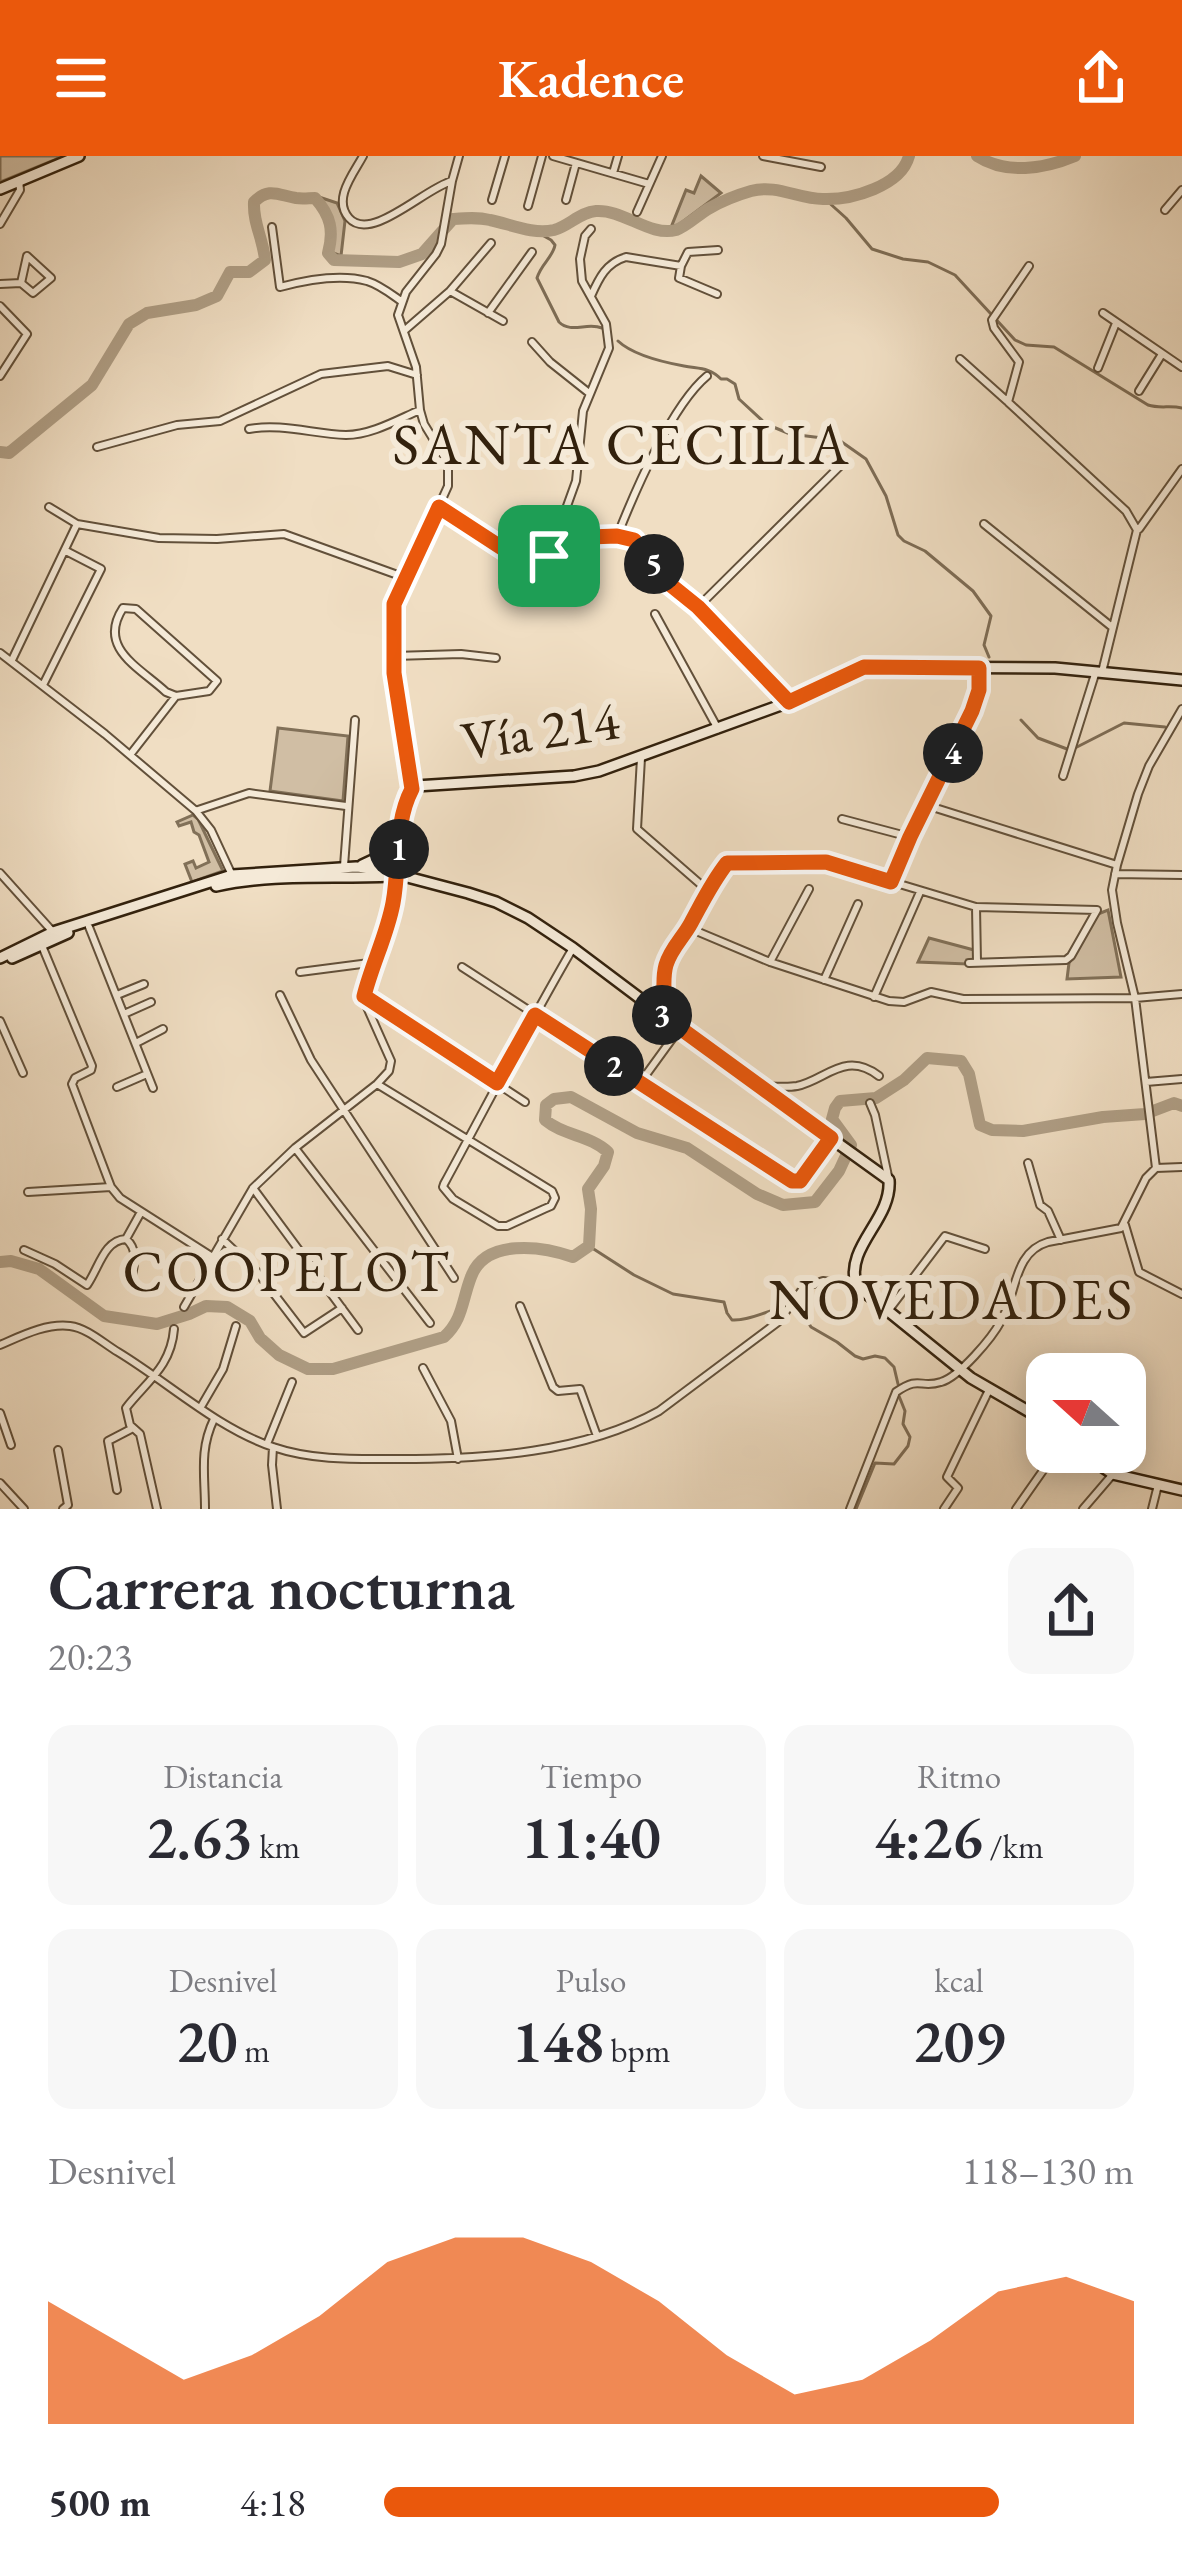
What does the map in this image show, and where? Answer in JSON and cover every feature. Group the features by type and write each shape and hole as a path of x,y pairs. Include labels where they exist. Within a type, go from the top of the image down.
{"main road":[{"path":"0,189 79,156"},
{"name":"Vía 214","path":"395,875 406,802 412,789 422,784 574,776 641,758 789,702 864,667 1099,671 1182,680"},
{"path":"343,872 380,857 401,829"},
{"path":"356,867 395,875"},
{"path":"0,961 53,932 233,879 343,872 395,875 496,902 573,948 889,1180 887,1205 854,1262 856,1285 959,1370 1026,1410"},
{"path":"40,941 233,879"},
{"path":"1113,1474 1182,1490"}],"street":[{"path":"363,156 342,195 345,212 362,226 379,223 437,185 452,181"},
{"path":"412,789 400,724 394,604 448,486 448,463 430,437 420,410 417,375 398,315 401,301 441,244 460,156"},
{"path":"492,200 505,156"},
{"path":"528,206 542,156"},
{"path":"553,156 649,184"},
{"path":"613,173 618,156"},
{"path":"637,212 662,156"},
{"path":"763,156 821,166"},
{"path":"566,200 576,163"},
{"path":"0,224 20,190 19,180"},
{"path":"1166,210 1180,195"},
{"path":"272,227 280,287 363,280 401,301"},
{"path":"549,556 576,481 589,393 608,353 606,324 581,281 584,236 591,230"},
{"path":"405,331 450,291 491,243"},
{"path":"717,295 681,280 680,266 689,251 718,250"},
{"path":"488,313 532,252"},
{"path":"0,284 21,283 34,293 51,278 27,256 21,283"},
{"path":"591,297 602,274 626,257 680,266"},
{"path":"1007,401 1019,362 992,320 1029,266"},
{"path":"450,291 503,321"},
{"path":"0,306 28,334 0,376"},
{"path":"1103,314 1182,367"},
{"path":"1098,368 1116,323"},
{"path":"532,342 589,393"},
{"path":"1139,392 1163,352"},
{"path":"960,359 1126,512 1137,530"},
{"path":"97,447 177,425 220,421 321,374 388,366 417,375"},
{"path":"617,536 640,481 690,394 707,376"},
{"path":"249,429 265,426 350,435 420,410"},
{"path":"698,607 841,465"},
{"path":"1063,776 1099,671 1137,530 1182,469"},
{"path":"49,507 76,524 159,538 284,534 406,578"},
{"path":"439,507 529,561 540,561 589,537 617,536 636,542 667,582 698,607 789,702"},
{"path":"12,660 76,524"},
{"path":"984,524 1112,627"},
{"path":"43,685 100,569 65,551"},
{"path":"123,608 136,609 217,681 209,691 176,696 118,648 112,628 123,608"},
{"path":"655,614 718,729"},
{"path":"0,652 196,811 211,830 233,879"},
{"path":"394,656 496,658"},
{"path":"891,882 972,711 979,668"},
{"path":"130,755 176,696"},
{"path":"1156,1168 1135,998 1114,906 1116,870 1149,766 1182,709"},
{"path":"343,872 355,720"},
{"path":"641,758 637,829 706,890"},
{"path":"196,811 248,793 346,806"},
{"path":"926,805 1116,870 1182,875"},
{"path":"842,819 910,837"},
{"path":"662,1015 664,970 672,949 727,863 826,862 976,907 1096,910 1069,959 973,962 976,907"},
{"path":"0,873 53,932"},
{"path":"184,1307 253,1188 389,1071 392,1061 364,996 392,908 395,875"},
{"path":"770,962 809,889"},
{"path":"874,997 920,892"},
{"path":"824,980 858,904"},
{"path":"89,926 153,1088"},
{"path":"689,928 770,962 889,1001 904,1002 931,992 963,999 1182,994"},
{"path":"40,941 92,1066 72,1084 111,1187 211,1256"},
{"path":"377,1084 468,1141 552,1191 554,1202 544,1209 498,1226 444,1190 444,1184 468,1141 497,1083 573,948"},
{"path":"301,972 376,962"},
{"path":"462,967 796,1182 831,1138"},
{"path":"117,995 145,985"},
{"path":"280,995 311,1060 454,1278"},
{"path":"364,996 525,1102"},
{"path":"124,1014 151,1001"},
{"path":"0,1021 23,1073"},
{"path":"640,1083 680,1028"},
{"path":"136,1043 163,1029"},
{"path":"758,1085 799,1086 824,1072 852,1066 879,1076"},
{"path":"118,1087 147,1073"},
{"path":"1146,1082 1182,1078"},
{"path":"870,1103 889,1180"},
{"path":"295,1148 430,1323"},
{"path":"1028,1163 1040,1205 1048,1210 1061,1240"},
{"path":"850,1509 892,1396 911,1382 940,1382 959,1370 1001,1321 1026,1255 1036,1246 1120,1228 1156,1168 1182,1167"},
{"path":"28,1192 111,1187"},
{"path":"253,1188 358,1330"},
{"path":"126,1239 141,1212"},
{"path":"1125,1224 1139,1272 1182,1294"},
{"path":"888,1311 945,1236 985,1250"},
{"path":"24,1250 87,1285 107,1247 116,1239 126,1239 135,1254 131,1280"},
{"path":"222,1239 258,1273 304,1333 342,1308"},
{"path":"836,1282 854,1262"},
{"path":"0,1345 33,1331 72,1326 156,1376 214,1418 270,1445 313,1456 350,1460 493,1457 597,1436 659,1411 785,1316 798,1292 811,1283 856,1285"},
{"path":"520,1306 553,1388 580,1389 597,1436"},
{"path":"201,1406 223,1369 236,1326"},
{"path":"157,1509 140,1433 127,1405 156,1376 173,1343 174,1330"},
{"path":"423,1368 452,1421 458,1459"},
{"path":"277,1509 270,1445 292,1382"},
{"path":"944,1509 958,1488 946,1478 989,1390"},
{"path":"0,1413 11,1445"},
{"path":"205,1509 205,1438 214,1418"},
{"path":"117,1490 108,1441 134,1428"},
{"path":"58,1450 68,1505 63,1509"},
{"path":"1016,1509 1041,1473"},
{"path":"1083,1509 1113,1474"},
{"path":"0,1484 24,1509"},
{"path":"1152,1509 1158,1485"}],"shaded area":[{"path":"0,156 64,156 0,182"},
{"path":"701,176 721,193 672,225 686,190 694,193"},
{"path":"316,196 337,203 345,221 341,256 331,252 332,222"},
{"path":"278,728 348,736 343,801 270,791"},
{"path":"193,815 223,871 192,882 185,864 193,861 196,868 209,862 191,822 179,826 177,822"},
{"path":"1108,910 1121,977 1067,979 1069,963 1098,914"},
{"path":"929,938 974,950 975,960 967,964 918,962"}],"waterway":[{"path":"0,452 9,453 92,385 129,324 147,313 196,305 217,296 230,272 249,272 265,260 254,202 264,195 315,198 330,224 328,253 334,260 399,262 422,254 453,219 481,218 546,231 596,211 656,230 676,230 713,206 751,191 770,189 823,199 861,194 896,176 909,156"},
{"path":"977,156 1000,166 1025,168 1075,156"},
{"path":"826,200 872,249 928,262 955,275 1015,340 1054,347 1148,405 1182,408"},
{"path":"535,231 555,245 537,278 559,322 602,328"},
{"path":"618,341 648,357 727,379 735,384 739,399 766,424 790,434 839,440 866,459 886,496 898,535 973,591 991,616 984,645 989,657"},
{"path":"1021,720 1038,738 1067,749"},
{"path":"1075,748 1124,723 1165,727"},
{"path":"0,1262 39,1269 104,1316 157,1324 206,1306 227,1307 250,1321 279,1355 308,1369 333,1369 444,1337 459,1317 478,1264 488,1256 531,1248 573,1257 589,1246 588,1189 608,1152 545,1120 546,1105 554,1099 571,1097 637,1133 687,1148 757,1194 783,1205 815,1202 839,1171 851,1145 832,1119 840,1101 876,1098 927,1058 961,1061 969,1074 980,1125 992,1130 1023,1131 1145,1114 1174,1103 1182,1106"},
{"path":"589,1246 673,1294 724,1302 732,1320 784,1308"},
{"path":"794,1307 811,1327 855,1356 885,1358 894,1367 898,1384"},
{"path":"856,1509 875,1463 894,1464 908,1446 899,1396"}],"district":[{"name":"SANTA CECILIA","path":"622,444"},
{"name":"COOPELOT","path":"287,1271"},
{"name":"NOVEDADES","path":"952,1299"}],"route":[{"path":"439,507 529,561 549,556 589,537 634,540 667,582 698,607 789,702 864,667 979,668 972,711 891,882 826,862 727,863 706,890 664,970 662,1015 831,1138 800,1181 792,1181 535,1015 497,1083 364,996 392,908 401,829 412,789 394,673 394,604 400,588 439,507"}]}
